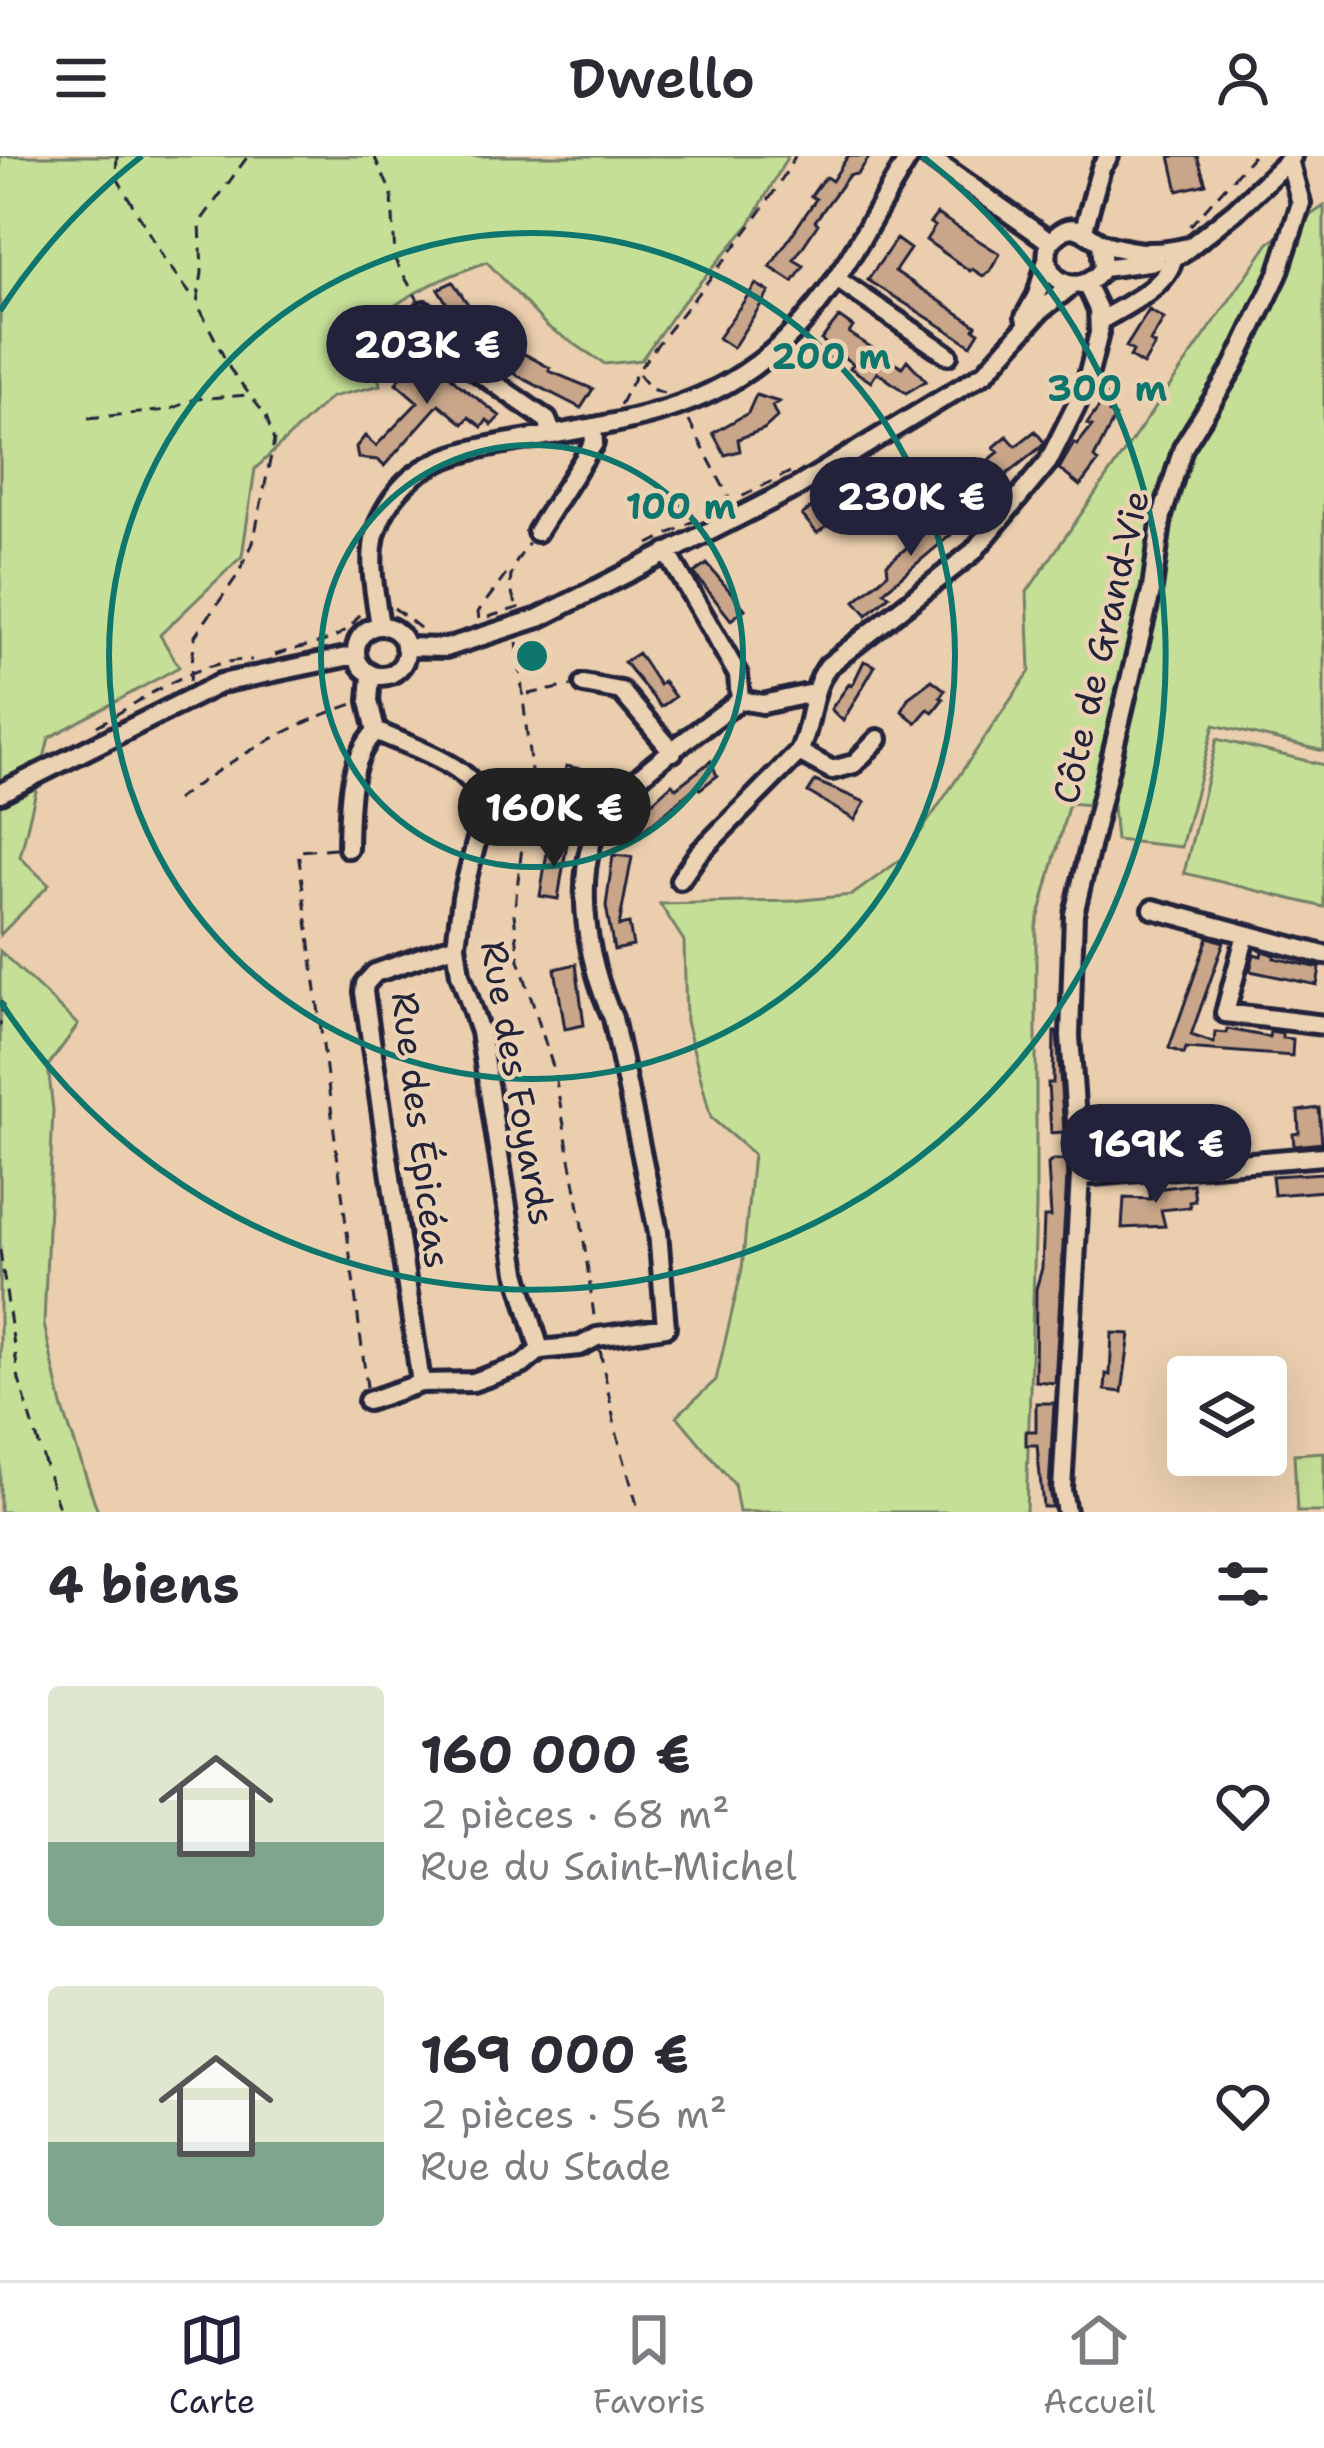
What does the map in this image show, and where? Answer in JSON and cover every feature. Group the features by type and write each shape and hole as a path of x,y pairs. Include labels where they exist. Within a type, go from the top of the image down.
{"street":[{"path":"380,626 372,569 376,534 394,495 424,469 461,454 680,405 728,383 769,356 816,310 910,156"},
{"path":"928,156 1050,242"},
{"path":"1084,229 1101,168 1109,156"},
{"path":"1099,322 1159,281 1180,253 1235,211 1291,158"},
{"name":"Côte de Grand-Vie","path":"1066,1512 1062,1490 1080,1176 1070,1036 1074,914 1151,587 1162,516 1183,448 1234,366 1278,274 1301,202 1291,158"},
{"path":"405,647 446,648 667,553 797,487 958,393 985,374 1012,339 1037,295 1050,242 1059,233 1084,229 1101,243 1134,251 1180,253"},
{"path":"1101,243 1103,268"},
{"path":"1012,339 1103,268 1180,253"},
{"path":"1046,262 1060,282 1079,285"},
{"path":"838,280 948,355"},
{"path":"680,880 698,854 799,752 808,734 813,692 828,666 973,552 1064,436 1085,388 1099,322 1079,285"},
{"path":"424,311 465,364 547,420 553,435"},
{"path":"537,532 594,443 593,428"},
{"path":"667,553 738,675 740,700"},
{"path":"356,655 362,636 380,626 396,632 405,658 392,674 371,674"},
{"path":"0,793 190,695 256,667 356,655"},
{"path":"348,848 356,761 376,731 369,701 371,674 356,655"},
{"path":"584,684 621,691 673,752"},
{"path":"368,1401 421,1383 473,1382 522,1365 540,1350 666,1327 658,1232 613,1018 598,988 584,917 592,839 613,802 740,700 763,704 813,692"},
{"name":"Rue des Foyards","path":"376,731 465,775 483,798 456,945 460,974 480,1032 517,1272 540,1350"},
{"path":"799,752 832,770 854,764 878,740"},
{"path":"1154,909 1324,955"},
{"path":"1246,934 1226,1013 1324,1025"},
{"name":"Rue des Épicéas","path":"421,1383 364,992 375,973 456,945"},
{"path":"1080,1176 1324,1156"}],"path":[{"path":"117,156 116,176 164,259 197,303 230,369 266,416 274,441 253,543 237,576 195,636 190,695"},
{"path":"197,303 202,273 200,222 248,156"},
{"path":"374,156 392,194 395,260 424,311"},
{"path":"618,408 637,372 683,308 741,243 795,156"},
{"path":"1190,226 1253,156"},
{"path":"637,372 650,389 671,394 680,405 730,500"},
{"path":"88,418 169,410 195,399 248,395"},
{"path":"647,545 806,465"},
{"path":"517,605 479,621 478,612 537,532"},
{"path":"509,571 517,605 536,613"},
{"path":"272,656 337,639 355,624 364,607 377,604 389,604 423,631 440,635"},
{"path":"531,637 517,642 531,771 514,914 519,960 554,1070 597,1337 616,1431 640,1512"},
{"path":"82,735 190,674 234,660 256,667"},
{"path":"526,694 584,684"},
{"path":"176,800 216,770 282,733 350,704 369,701"},
{"path":"348,848 298,850 368,1401"},
{"path":"0,1002 0,1026"},
{"path":"0,1250 19,1380 60,1512"}],"green space":[{"path":"0,156 788,156 750,224 678,308 641,360 605,364 547,326 487,262 418,291 357,334 381,385 331,397 255,469 242,556 160,635 179,667 49,738 20,857 49,885 0,935"},
{"path":"1324,206 1324,751 1214,725 1181,847 1116,840 1113,807 1069,803 1036,927 1036,1207 1026,1512 739,1512 734,1484 677,1416 716,1380 742,1269 753,1154 711,1118 686,1021 684,941 660,904 852,895 903,858 1030,671 1027,592 1269,243"},
{"path":"1217,739 1324,765 1324,907 1184,873"},
{"path":"0,951 78,1025 48,1066 53,1110 44,1324 62,1406 98,1512 0,1512"},
{"path":"1324,1452 1324,1512 1297,1512 1294,1454"}],"building":[{"path":"848,156 870,156 858,174 849,175 815,221 818,224 794,260 804,266 793,282 770,267 816,199 811,196 826,177 832,181"},
{"path":"1170,156 1197,156 1206,184 1178,191"},
{"path":"937,214 1000,254 990,271 983,276 970,271 926,240"},
{"path":"896,239 910,249 895,271 976,325 979,332 971,345 868,280"},
{"path":"453,282 472,310 510,346 549,371 593,389 581,408 518,376 464,331 438,289"},
{"path":"756,284 769,292 733,348 718,338"},
{"path":"1149,310 1164,319 1143,365 1130,357 1133,351 1126,347"},
{"path":"839,317 853,327 849,333 902,367 907,360 926,381 906,393 877,372 871,382 850,368 853,364 821,340"},
{"path":"408,323 417,339 374,363 366,342"},
{"path":"426,349 457,383 500,416 492,425 487,420 482,427 469,417 463,424 439,404 384,466 378,460 358,458 356,447 365,436 376,446 418,402 396,383"},
{"path":"756,395 779,402 772,406 777,417 764,429 738,439 740,451 725,455 713,433 748,413"},
{"path":"1102,403 1115,417 1094,458 1098,462 1080,486 1059,469 1074,443 1092,426 1087,424"},
{"path":"1035,431 1042,446 976,499 967,486 977,478 973,472 999,452 994,447 1007,436 1016,446"},
{"path":"853,483 866,500 817,533 802,515 818,502 822,507"},
{"path":"956,507 965,523 884,591 889,596 867,615 855,601 888,573 887,564"},
{"path":"707,564 745,609 731,620 694,573"},
{"path":"638,653 659,685 663,681 675,697 661,707 624,662"},
{"path":"864,661 875,666 843,721 831,709 852,686"},
{"path":"932,680 945,690 943,699 916,723 902,711 908,698"},
{"path":"711,761 717,776 700,789 697,786 638,835 628,824 672,784 676,788"},
{"path":"566,766 581,769 574,823 556,819"},
{"path":"815,781 865,802 855,820 808,792"},
{"path":"549,840 567,843 558,899 540,896"},
{"path":"613,855 632,857 619,926 629,924 633,946 614,950 606,906"},
{"path":"1208,937 1224,942 1191,1035 1214,1043 1215,1032 1226,1033 1227,1029 1269,1037 1270,1032 1282,1034 1282,1038 1293,1039 1292,1056 1186,1048 1184,1054 1169,1048"},
{"path":"1262,951 1320,968 1317,985 1250,971 1254,954 1261,956"},
{"path":"576,964 584,1025 565,1029 555,969"},
{"path":"1054,1032 1064,1132 1051,1133 1048,1083 1053,1083"},
{"path":"1319,1108 1322,1143 1294,1146 1298,1111"},
{"path":"1224,1122 1225,1141 1165,1143 1165,1125"},
{"path":"1066,1160 1067,1176 1055,1383 1035,1381 1036,1289 1042,1268 1044,1217 1051,1217 1048,1164"},
{"path":"1324,1173 1324,1191 1274,1195 1272,1176"},
{"path":"1193,1184 1195,1201 1189,1202 1190,1207 1161,1210 1165,1226 1122,1228 1124,1198 1151,1199 1149,1190"},
{"path":"1112,1333 1130,1334 1122,1392 1105,1390"},
{"path":"1036,1403 1054,1403 1052,1507 1043,1507 1037,1445 1026,1445 1026,1431 1036,1431"}]}
